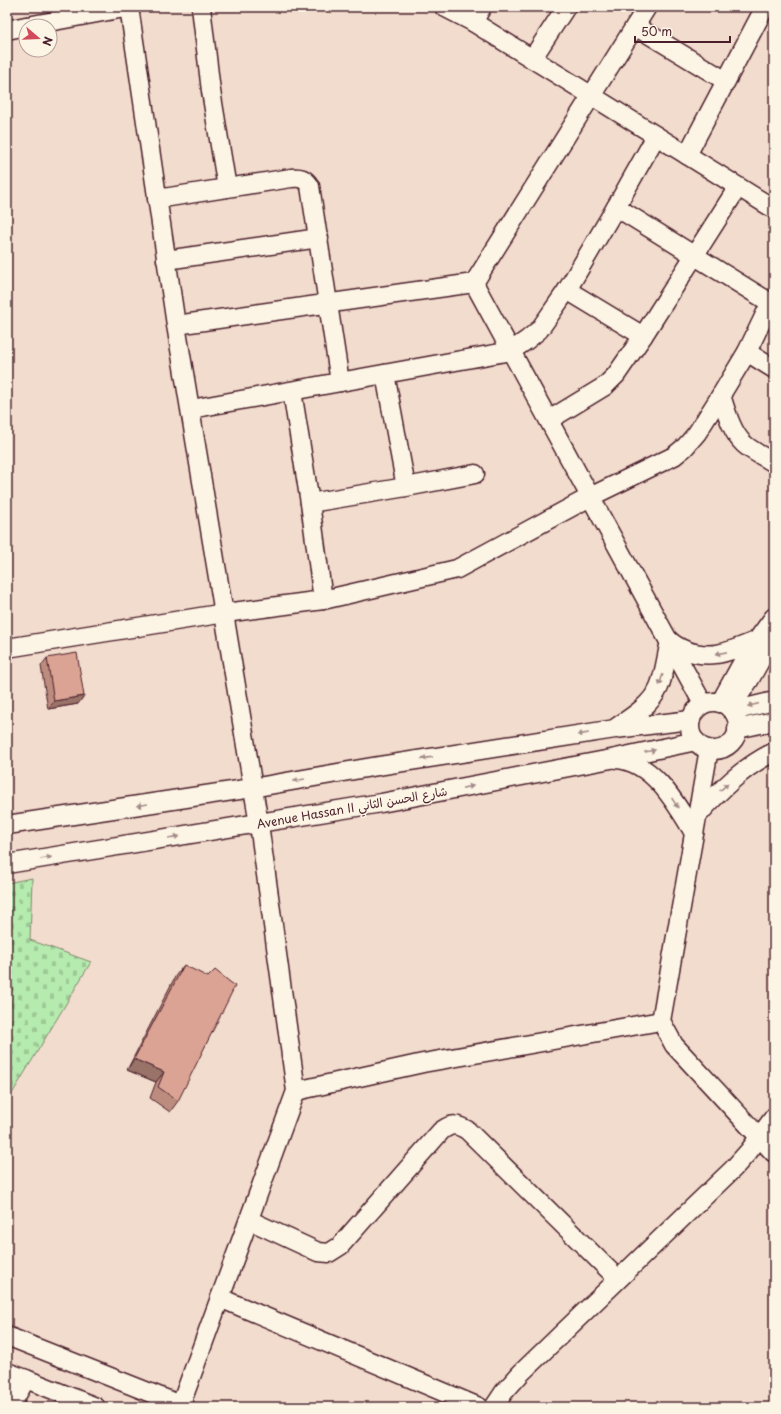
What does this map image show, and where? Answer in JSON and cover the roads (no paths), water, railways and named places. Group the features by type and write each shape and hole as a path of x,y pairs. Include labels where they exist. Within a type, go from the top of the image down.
{"street":[{"path":"7,1336 184,1406 220,1298 296,1092 259,824 176,325 129,7 89,11 58,18"},
{"path":"201,7 211,91 227,188"},
{"path":"444,7 473,22 774,209"},
{"path":"473,22 482,7"},
{"path":"532,60 566,7"},
{"path":"176,325 474,283 647,7"},
{"path":"687,155 765,7"},
{"path":"635,26 726,81"},
{"path":"7,30 18,28"},
{"path":"191,409 511,351 539,330 567,290 656,136"},
{"path":"157,199 291,178 303,178 310,186 340,382"},
{"path":"549,420 605,386 616,375 643,336 738,187"},
{"path":"7,648 224,613 323,600 457,569 590,497 674,456 685,447 697,433 747,352 772,305 616,207"},
{"path":"166,260 319,238"},
{"path":"474,283 667,638 722,707 737,719 737,729 732,741 726,746 718,749 702,745 691,731 691,720 698,708 722,707 774,701"},
{"path":"567,290 643,336"},
{"path":"747,352 774,369"},
{"path":"385,374 406,487"},
{"path":"292,391 310,503 323,600"},
{"path":"721,396 730,422 740,439 744,444 774,463"},
{"path":"310,503 475,474"},
{"path":"722,707 756,669 769,637 774,617"},
{"path":"667,638 674,645 694,654 706,655 730,651 769,637"},
{"path":"769,637 774,652"},
{"path":"615,729 640,711 659,688 663,674 667,638"},
{"path":"7,825 252,788 372,766 615,729 691,720"},
{"path":"737,729 774,721"},
{"path":"702,745 696,824 661,1021 674,1045 774,1153"},
{"name":"Avenue Hassan II شارع الحسن الثاني","path":"7,864 259,824 381,803 611,759 702,745"},
{"path":"696,824 733,778 751,765 774,752"},
{"path":"611,759 627,760 651,775 696,824"},
{"path":"296,1092 423,1063 661,1021"},
{"path":"494,1407 504,1392 521,1373 715,1187 749,1151 774,1117"},
{"path":"249,1220 318,1252 329,1253 340,1246 441,1131 449,1125 458,1125 468,1130 618,1279"},
{"path":"220,1298 479,1407"},
{"path":"7,1372 96,1407"},
{"path":"10,1407 26,1379"}]}
